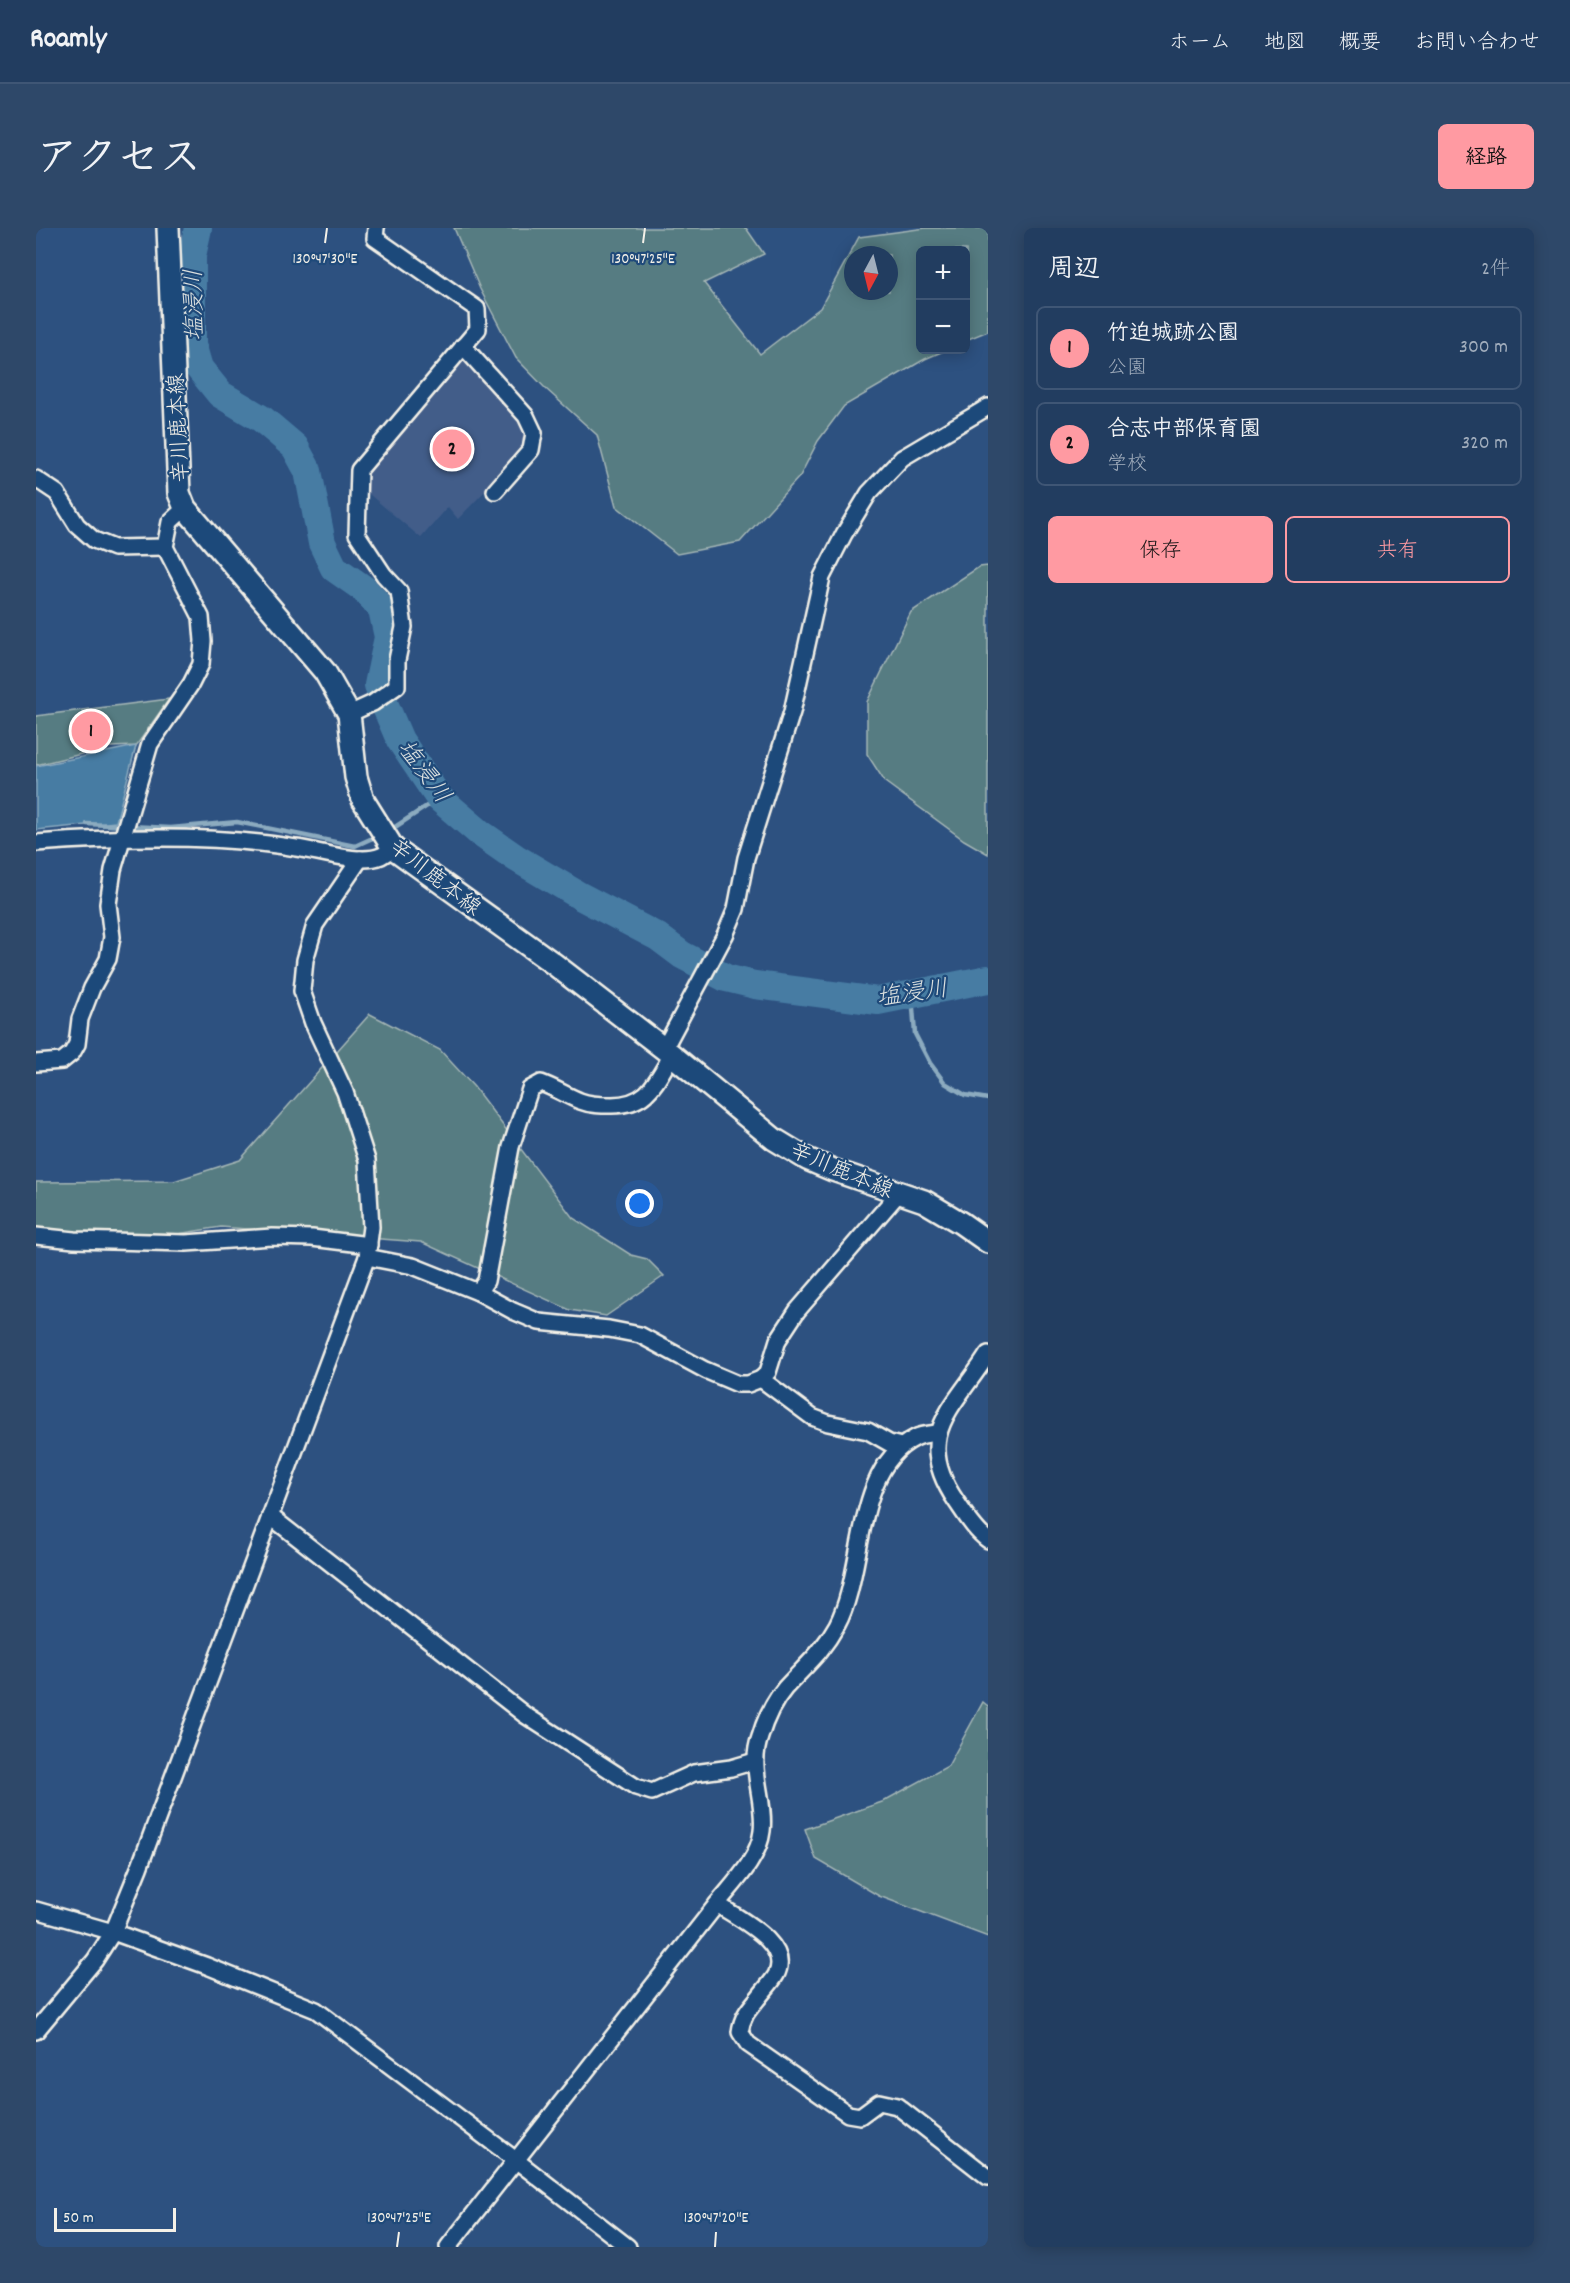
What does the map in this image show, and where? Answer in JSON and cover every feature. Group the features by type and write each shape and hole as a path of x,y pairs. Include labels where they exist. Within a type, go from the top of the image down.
{"main road":[{"name":"辛川鹿本線","path":"168,228 179,492 185,508 325,672 349,714 356,777 363,800 391,845 554,964 774,1138 807,1159 898,1194 924,1201 961,1222 988,1242"}],"street":[{"path":"349,714 373,703 397,686 397,660 404,627 399,591 384,575 357,534 359,470 478,329 477,309 375,238 376,228"},
{"path":"463,346 526,416 534,433 531,450 495,491"},
{"path":"478,1292 486,1281 511,1147 531,1089 542,1083 580,1101 598,1105 627,1105 641,1100 653,1087 736,909 746,858 782,748 822,577 844,534 869,493 902,458 988,406"},
{"path":"36,479 57,493 77,525 94,540 114,548 165,547"},
{"path":"36,1063 62,1061 72,1053 77,1044 80,1019 92,988 108,959 112,937 108,904 113,870 150,744 191,684 201,664 203,640 201,617 165,547 170,522 185,508"},
{"path":"36,843 123,839 227,840 274,844 360,859 381,856 391,845"},
{"path":"36,2031 95,1960 113,1932 368,1251 371,1202 367,1160 345,1092 313,1023 302,991 304,960 315,925 360,859"},
{"path":"36,1236 74,1240 186,1243 272,1237 312,1238 368,1251 413,1266 478,1292 539,1322 609,1329 640,1335 705,1370 738,1384 748,1384 761,1379 768,1372 778,1340 797,1311 898,1194"},
{"path":"988,1354 950,1406 938,1433 938,1461 947,1488 963,1512 988,1540"},
{"path":"761,1379 812,1417 828,1423 868,1431 889,1443 901,1446"},
{"path":"448,2247 756,1851 762,1831 755,1761 759,1738 784,1689 813,1661 829,1640 843,1614 872,1494 882,1468 901,1446 917,1436 938,1433"},
{"path":"270,1516 525,1715 636,1787 652,1792 694,1773 731,1768 755,1761"},
{"path":"717,1904 771,1941 778,1951 780,1960 777,1973 742,2019 740,2032 748,2044 848,2114 860,2116 879,2102 897,2106 988,2177"},
{"path":"36,1910 113,1932 207,1966 316,2010 628,2247"}],"shaded area":[{"path":"458,361 472,364 518,416 526,440 517,458 458,519 448,507 421,538 363,489 365,469"},
{"path":"136,746 116,822 36,830 36,766"}],"green space":[{"path":"454,228 746,228 764,254 704,283 760,354 820,308 844,264 844,300 898,300 898,246 854,246 859,237 926,228 988,228 988,331 970,338 970,246 916,246 916,354 937,354 844,406 818,441 800,476 740,542 677,554 616,506 597,435 516,358 480,289"},
{"path":"988,566 988,854 964,840 885,782 867,754 867,702 911,612 979,567"},
{"path":"169,699 136,746 110,747 36,765 36,716"},
{"path":"370,1014 440,1050 474,1087 573,1218 631,1255 647,1259 664,1276 606,1316 570,1310 421,1242 221,1227 146,1239 36,1229 36,1182 174,1181 240,1160"},
{"path":"983,1702 988,1706 988,1937 879,1896 816,1859 805,1829 882,1802 948,1766"}],"waterway":[{"name":"塩浸川","path":"198,228 192,256 192,344 199,368 220,394 262,419 295,447 308,471 322,543 334,568 364,589 382,609 388,637 378,685 381,696 400,740 439,798 480,833 516,858 580,896 658,937 682,955 726,978 755,985 878,1001 988,979"},
{"path":"389,831 439,798"},
{"path":"87,824 171,828 237,822 355,846 379,835"},
{"path":"912,995 915,1034 930,1063 945,1083 965,1095 988,1099"}],"place":[{"name":"合志中部保育園","path":"452,449"},
{"name":"竹迫城跡公園","path":"91,731"}]}
